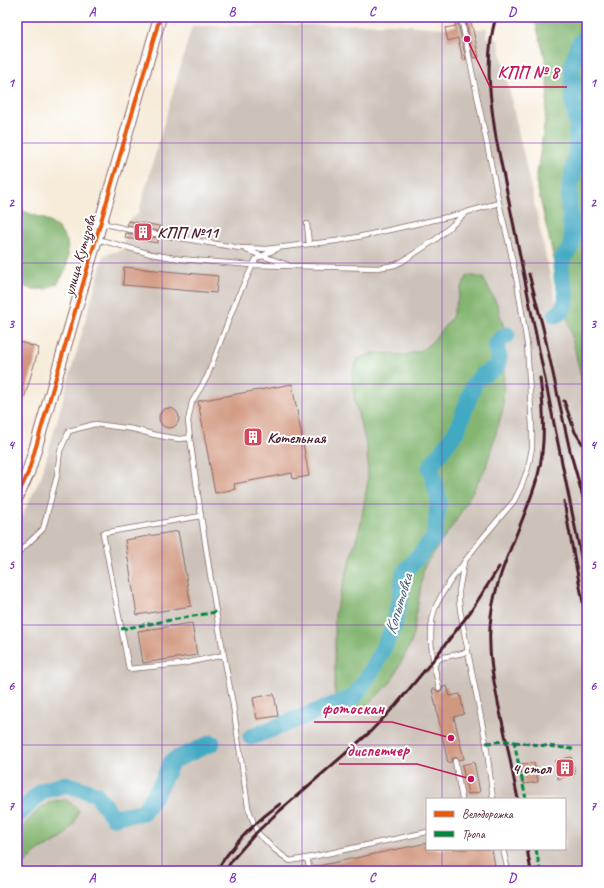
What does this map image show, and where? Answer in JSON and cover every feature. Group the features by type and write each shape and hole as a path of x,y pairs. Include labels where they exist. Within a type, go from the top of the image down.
{"street":[{"name":"улица Кутузова","path":"17,497 28,473 37,443 160,17"}],"lane":[{"path":"439,688 434,665 431,631 432,619 436,606 454,575 514,500 521,487 528,468 532,448 527,344 517,282 499,203 461,17"},
{"path":"100,222 126,229 240,248 266,249 358,237 467,212 499,203"},
{"path":"96,239 142,252 180,259 252,265 383,268 403,261 434,240 467,212"},
{"path":"307,224 309,244"},
{"path":"281,247 256,259 252,265 236,298 207,377 192,402 188,421 201,516 216,612 233,705 248,807 257,832 275,850 290,861 426,832"},
{"path":"240,248 294,266"},
{"path":"17,554 43,529 57,476 60,451 69,432 95,424 133,429 179,439 190,438"},
{"path":"201,516 103,533 129,669 181,664 224,655"},
{"path":"464,562 459,600 486,742 493,798"},
{"path":"434,665 439,659 444,657 468,652"},
{"path":"455,761 462,798"},
{"path":"503,850 508,871"},
{"path":"308,858 310,871"}],"shaded area":[{"path":"470,17 473,30 487,28 487,37 498,39 557,307 587,192 587,871 17,871 17,526 41,477 104,255 122,250 128,221 138,214 192,26 391,24 445,28 456,26 454,18"}],"green space":[{"path":"534,17 587,17 587,403 536,181 548,89 545,58"},
{"path":"17,209 45,219 58,228 67,241 68,255 66,270 58,283 46,289 31,289 17,284"},
{"path":"468,275 483,278 497,304 505,332 503,409 486,467 457,519 424,567 412,641 391,682 369,704 355,710 340,708 335,694 335,613 361,523 368,479 367,448 355,403 352,373 358,359 373,353 405,355 420,351 432,342 452,317 461,288"},
{"path":"67,800 79,810 74,824 64,837 37,852 17,871 17,833 39,809 52,801"}],"building":[{"path":"465,17 470,17 479,57 473,58"},
{"path":"454,18 457,18 466,60 463,60 458,38 448,41 445,28 456,26"},
{"path":"128,221 160,226 159,231 127,225"},
{"path":"126,233 158,238 158,243 125,238"},
{"path":"124,267 218,276 216,293 123,285"},
{"path":"17,341 39,348 19,416 17,416"},
{"name":"Котельная","path":"292,384 309,476 293,479 292,473 234,484 235,489 215,493 198,401"},
{"path":"169,408 176,411 179,418 176,425 169,428 162,425 159,418 162,411"},
{"path":"178,531 191,606 137,615 125,540"},
{"path":"192,623 197,655 143,663 138,631"},
{"path":"447,686 450,696 460,694 464,714 454,717 464,759 459,760 454,757 451,762 448,763 432,689 439,692 443,687"},
{"path":"274,694 278,716 257,719 253,698"},
{"name":"4 стол","path":"571,757 575,774 558,779 555,761"},
{"path":"474,762 480,792 468,794 462,765"},
{"path":"534,763 538,782 524,784 520,764"},
{"path":"426,843 426,850 492,850 496,871 314,871 313,867"}],"waterway":[{"name":"Копытовка","path":"556,315 562,311 566,301 561,267 563,258 571,247 572,238 569,201 576,155 577,126 573,101 572,68 578,45 587,36"},
{"name":"Копытовка","path":"251,737 354,697 374,667 393,628 401,596 404,573 434,538 439,499 430,467 457,430 474,384 481,376 495,368 498,363 499,357 496,344 507,335"},
{"name":"Копытовка","path":"17,816 42,791 66,784 96,794 113,817 143,812 159,788 172,761 212,743"}],"railway":[{"path":"496,17 492,32 489,62 490,93 496,138 587,586"},
{"path":"529,274 543,328 570,451 587,511"},
{"path":"518,798 493,673 490,630 494,598 499,580 526,510 541,463 544,427 540,378"},
{"path":"564,401 575,432 587,451"},
{"path":"564,501 587,623"},
{"path":"225,871 233,859 257,832 369,733 396,705 471,611 499,567"},
{"path":"216,871 229,852 245,834 280,804"},
{"path":"527,850 531,871"}],"marked path":[{"path":"121,629 216,612"},
{"path":"486,743 506,741 514,742 526,798"},
{"path":"514,742 573,749"},
{"path":"536,850 540,871"}],"cycle path":[{"path":"17,497 28,473 37,443 160,17"}],"place":[{"name":"КПП № 8","path":"467,39"},
{"name":"КПП №11","path":"143,232"},
{"name":"Котельная","path":"253,437"},
{"name":"фотоскан","path":"451,738"},
{"name":"4 стол","path":"565,768"},
{"name":"диспетчер","path":"471,779"}]}
